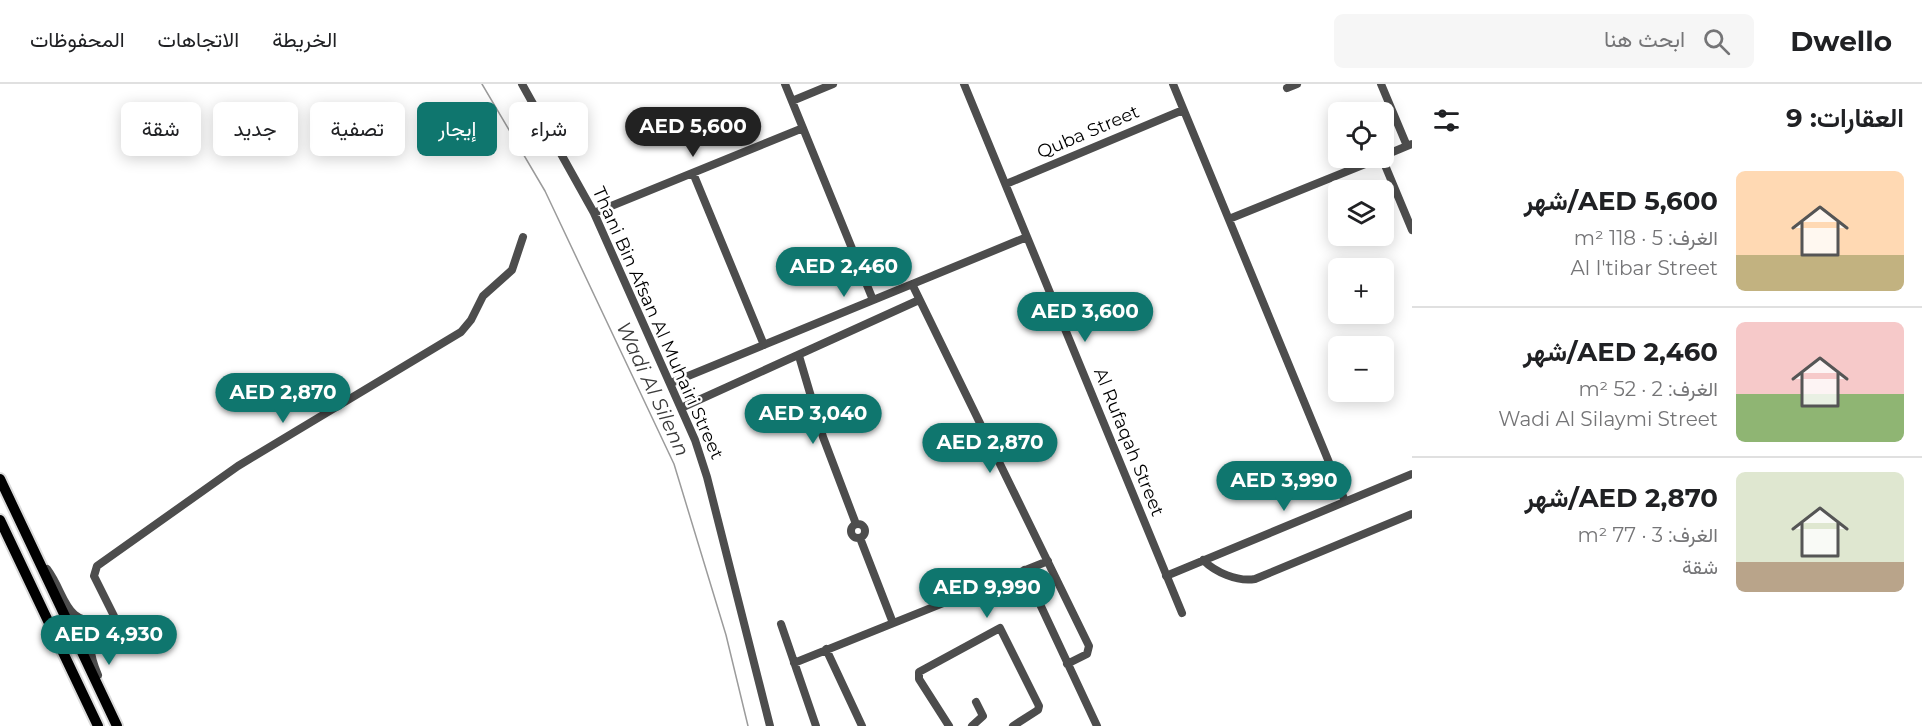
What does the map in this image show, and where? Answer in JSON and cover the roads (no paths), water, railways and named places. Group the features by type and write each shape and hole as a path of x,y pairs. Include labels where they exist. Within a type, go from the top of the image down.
{"main road":[{"path":"0,479 117,726"},
{"path":"0,520 98,726"},
{"path":"92,711 106,726"}],"street":[{"name":"Thani Bin Afsan Al Muhairi Street","path":"522,84 594,213 671,383 706,470 770,726"},
{"path":"785,84 873,300"},
{"path":"792,101 834,84"},
{"name":"Al Rufaqah Street","path":"964,84 1182,613"},
{"path":"1173,84 1345,501"},
{"path":"1287,88 1298,84"},
{"path":"1381,84 1409,145 1394,152"},
{"name":"Quba Street","path":"1006,184 1183,110"},
{"path":"594,213 803,128"},
{"path":"1229,219 1355,168"},
{"path":"1386,168 1412,231"},
{"path":"693,173 764,345"},
{"path":"108,706 90,651 94,635 105,622 114,616 94,576 97,566 238,466 461,332 471,320 483,296 512,270 523,237"},
{"path":"671,383 1027,237"},
{"path":"912,284 1090,648 1087,654 1067,664"},
{"path":"681,408 919,300"},
{"path":"799,356 826,445 856,524 851,532 855,538 860,538 893,623"},
{"path":"1166,576 1412,474"},
{"path":"1203,560 1236,578 1255,579 1412,514"},
{"path":"39,561 52,576 66,606 75,616 90,622 105,622"},
{"path":"794,663 1048,561"},
{"path":"1024,570 1097,726"},
{"path":"781,624 816,726"},
{"path":"949,726 919,679 918,672 1000,628 1039,706 1035,712 1013,726"},
{"path":"826,649 862,726"},
{"path":"972,726 983,716 976,702"}],"waterway":[{"name":"Wadi Al Silenn","path":"482,84 545,191 674,464 726,635 748,726"}]}
